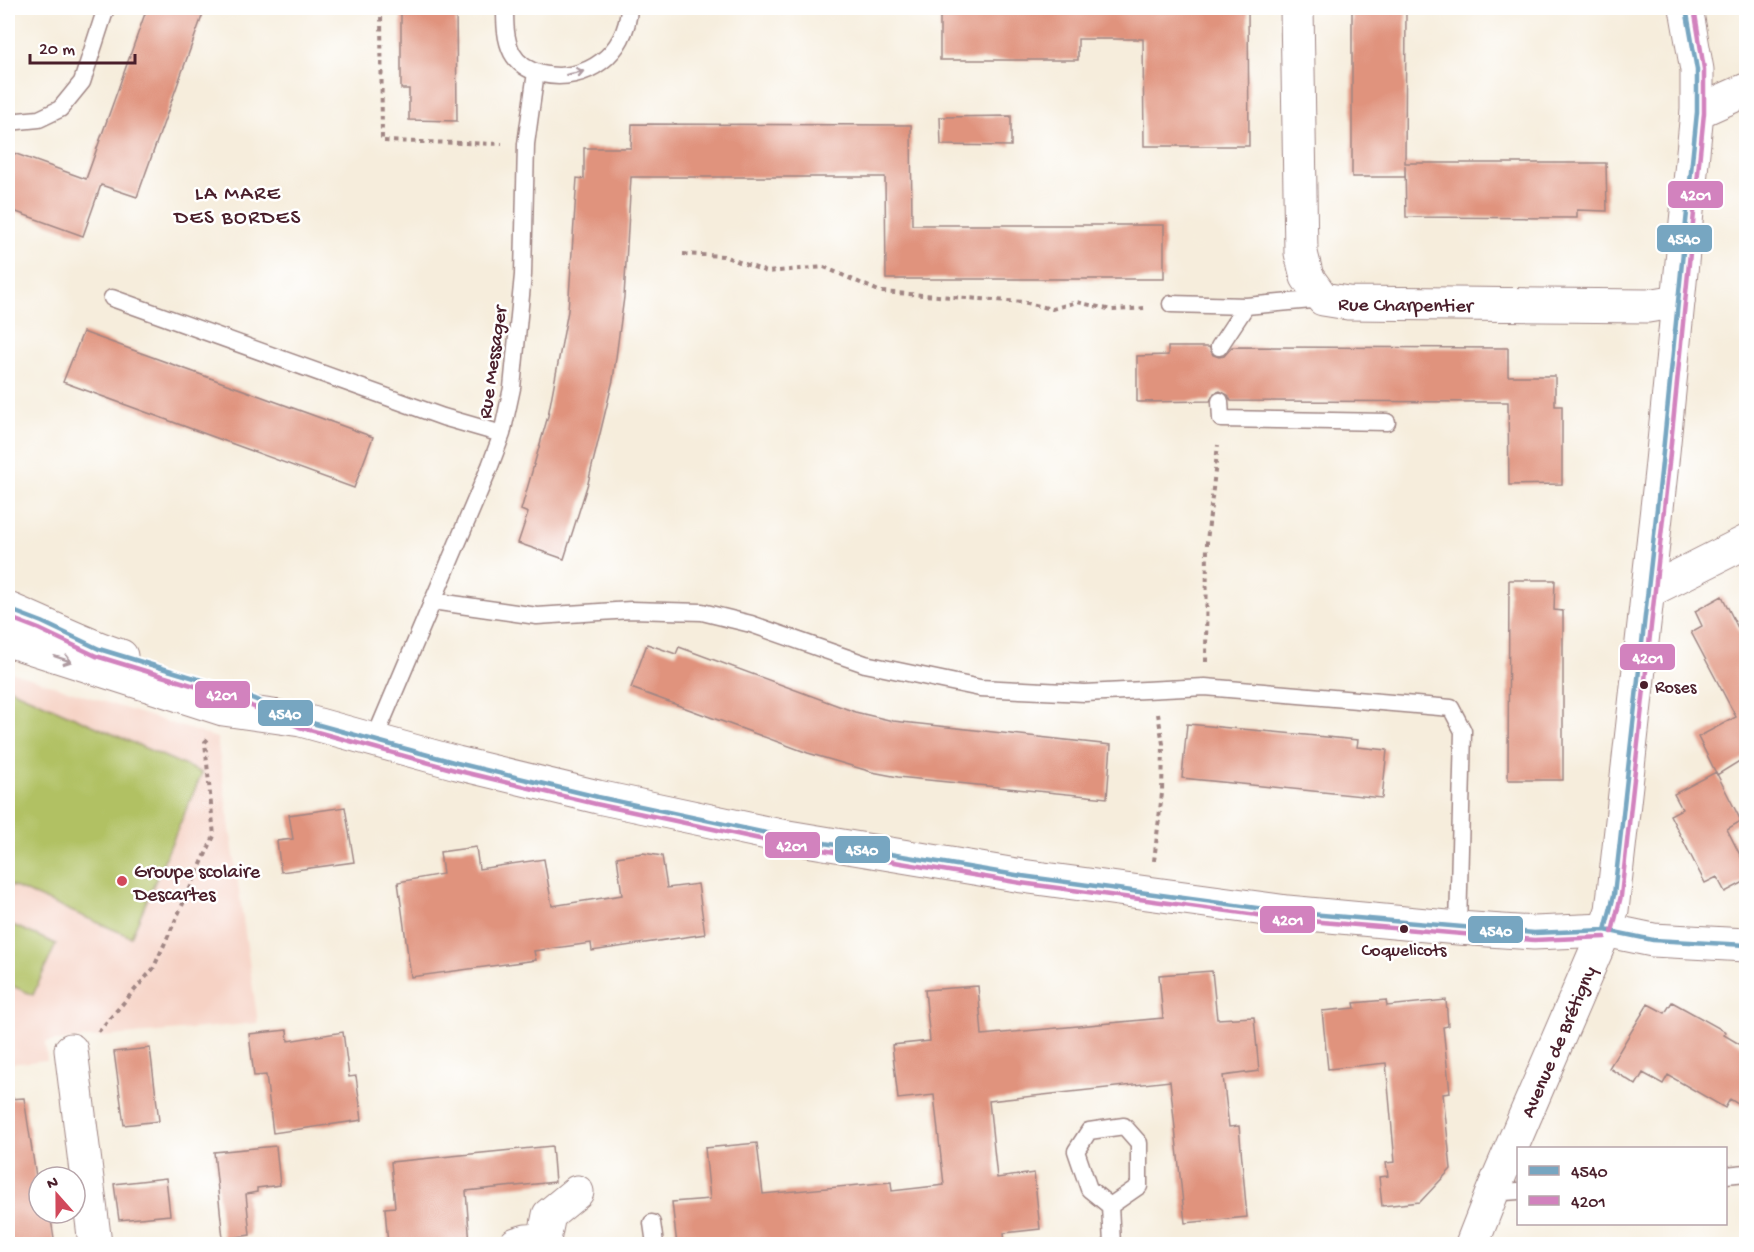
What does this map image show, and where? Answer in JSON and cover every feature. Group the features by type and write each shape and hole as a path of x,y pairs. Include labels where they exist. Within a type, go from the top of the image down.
{"street":[{"name":"Rue Charpentier","path":"1297,8 1301,253 1307,277 1323,299 1348,303 1647,306 1678,301"},
{"name":"Avenue de Brétigny","path":"1522,1147 1605,930 1614,895 1661,472 1697,112 1697,70 1686,8"},
{"path":"1697,112 1746,90"},
{"path":"1647,592 1746,542"},
{"path":"8,609 99,649 234,690 301,720"},
{"path":"8,640 223,709 301,720 457,763 577,792 776,835 1022,876 1287,912 1534,933 1605,930 1653,939 1746,945"},
{"path":"72,1056 95,1245"},
{"name":"Avenue de Brétigny","path":"1472,1245 1505,1192 1517,1161"},
{"path":"516,1245 526,1241 544,1240 549,1215 576,1192"}],"lane":[{"path":"8,122 39,119 60,109 82,82 106,8"},
{"path":"504,8 504,24 513,54 523,66 552,76 572,75 591,69 605,59 623,36 628,22 629,8"},
{"name":"Rue Messager","path":"374,740 502,434 512,388 523,275 526,144 536,72"},
{"path":"112,298 443,417 502,434"},
{"path":"1171,304 1246,306 1323,299"},
{"path":"1219,347 1246,306"},
{"path":"1220,401 1221,419 1388,422"},
{"path":"432,601 537,616 631,610 702,612 751,624 865,664 980,688 1085,693 1205,687 1451,708 1463,731 1458,928"},
{"path":"1110,1206 1139,1186 1139,1143 1124,1126 1089,1131 1076,1151 1089,1189 1110,1206 1112,1245"},
{"path":"1727,1175 1746,1173"},
{"path":"652,1223 655,1245"}],"path":[{"path":"381,8 382,141 526,144"},
{"path":"683,254 723,256 767,272 824,267 881,292 1023,302 1052,309 1077,302 1112,310 1153,308 1171,304"},
{"path":"1205,687 1207,541 1221,419"},
{"path":"1149,893 1158,840 1163,744 1153,689"},
{"path":"72,1056 153,969 214,836 205,742 211,735"}],"shaded area":[{"name":"Groupe scolaire Descartes","path":"8,671 217,738 258,1023 45,1042 47,1060 8,1064"}],"green space":[{"path":"8,688 202,773 131,937 8,884"},
{"path":"8,923 56,944 33,995 8,984"}],"building":[{"path":"147,8 205,8 137,197 101,185 83,236 8,209 8,151 86,179"},
{"path":"401,8 456,8 457,121 409,120 409,89 401,89"},
{"path":"940,8 1248,8 1249,146 1144,146 1143,39 1078,39 1078,60 940,60"},
{"path":"1352,8 1406,8 1405,163 1606,163 1607,211 1577,210 1577,218 1406,217 1405,165 1405,177 1352,177"},
{"path":"1011,116 1011,146 941,145 940,117"},
{"path":"632,124 911,125 912,225 1164,225 1164,279 886,279 885,177 631,177 624,297 613,380 588,483 564,559 518,543 528,513 521,510 548,416 568,311 577,178 584,179 584,148 631,148"},
{"path":"83,332 373,437 354,488 63,382"},
{"path":"1168,347 1209,347 1213,355 1219,357 1224,356 1232,347 1508,348 1508,376 1555,376 1555,406 1562,406 1562,484 1509,485 1508,402 1231,401 1228,395 1220,391 1214,393 1210,401 1137,402 1137,356 1168,355"},
{"path":"1509,580 1555,580 1554,610 1563,611 1563,780 1508,780"},
{"path":"1722,596 1746,644 1746,757 1717,775 1698,737 1736,717 1691,632 1702,626 1695,611"},
{"path":"647,644 676,654 679,647 855,712 893,721 1111,745 1107,798 898,777 872,772 808,753 631,688"},
{"path":"1187,724 1358,740 1357,747 1387,750 1382,798 1182,778"},
{"path":"1716,772 1741,821 1727,829 1746,867 1746,881 1725,892 1717,877 1705,883 1670,815 1682,809 1674,794"},
{"path":"345,807 354,862 281,872 277,841 293,839 289,815"},
{"path":"476,847 479,869 544,859 552,906 622,895 617,857 643,853 662,856 667,888 698,884 705,934 592,951 591,943 534,951 536,960 411,977 398,882 443,874 440,852"},
{"path":"1212,971 1217,1019 1254,1017 1259,1071 1223,1076 1229,1127 1239,1126 1247,1217 1185,1223 1170,1081 989,1101 997,1178 1034,1173 1040,1229 1004,1233 1005,1245 951,1245 950,1239 893,1245 677,1245 672,1202 710,1199 705,1148 757,1143 763,1194 891,1182 892,1191 944,1185 934,1095 898,1099 892,1045 930,1041 925,990 978,986 982,1035 1163,1018 1159,975"},
{"path":"1386,1000 1387,1006 1446,1000 1448,1026 1443,1027 1450,1093 1443,1094 1451,1169 1420,1202 1382,1206 1379,1177 1388,1176 1386,1163 1395,1162 1386,1063 1328,1069 1322,1011 1355,1008 1354,1003"},
{"path":"1672,1002 1726,1032 1724,1035 1746,1048 1746,1109 1730,1099 1725,1108 1668,1075 1663,1084 1643,1073 1636,1085 1609,1068 1648,1004 1665,1013"},
{"path":"287,1030 288,1041 343,1032 349,1077 356,1076 362,1120 273,1133 266,1075 254,1076 249,1034"},
{"path":"150,1048 159,1121 124,1125 114,1052"},
{"path":"24,1098 34,1165 27,1165 27,1225 52,1225 55,1245 8,1245 8,1099"},
{"path":"276,1146 280,1185 257,1188 257,1192 246,1194 250,1235 223,1239 214,1152"},
{"path":"552,1146 555,1182 466,1191 470,1245 388,1245 385,1208 395,1207 391,1162"},
{"path":"166,1178 170,1215 119,1220 114,1184"}],"transit line":[{"name":"4540","path":"1605,930 1614,895 1661,472 1697,112 1697,70 1686,8"},
{"name":"4201","path":"1612,932 1621,896 1668,473 1704,113 1704,69 1694,8"},
{"name":"4540","path":"8,609 99,649 234,690 301,720 457,763 598,797 776,835 1022,876 1287,912 1534,933 1605,930 1653,940 1746,945"},
{"name":"4201","path":"8,617 96,656 231,697 299,727 455,770 596,804 774,842 1021,883 1286,919 1534,940 1605,937"}],"place":[{"name":"Roses","path":"1644,685"},
{"name":"Groupe scolaire Descartes","path":"122,881"},
{"name":"Coquelicots","path":"1404,929"}],"district":[{"name":"LA MARE DES BORDES","path":"238,204"}]}
